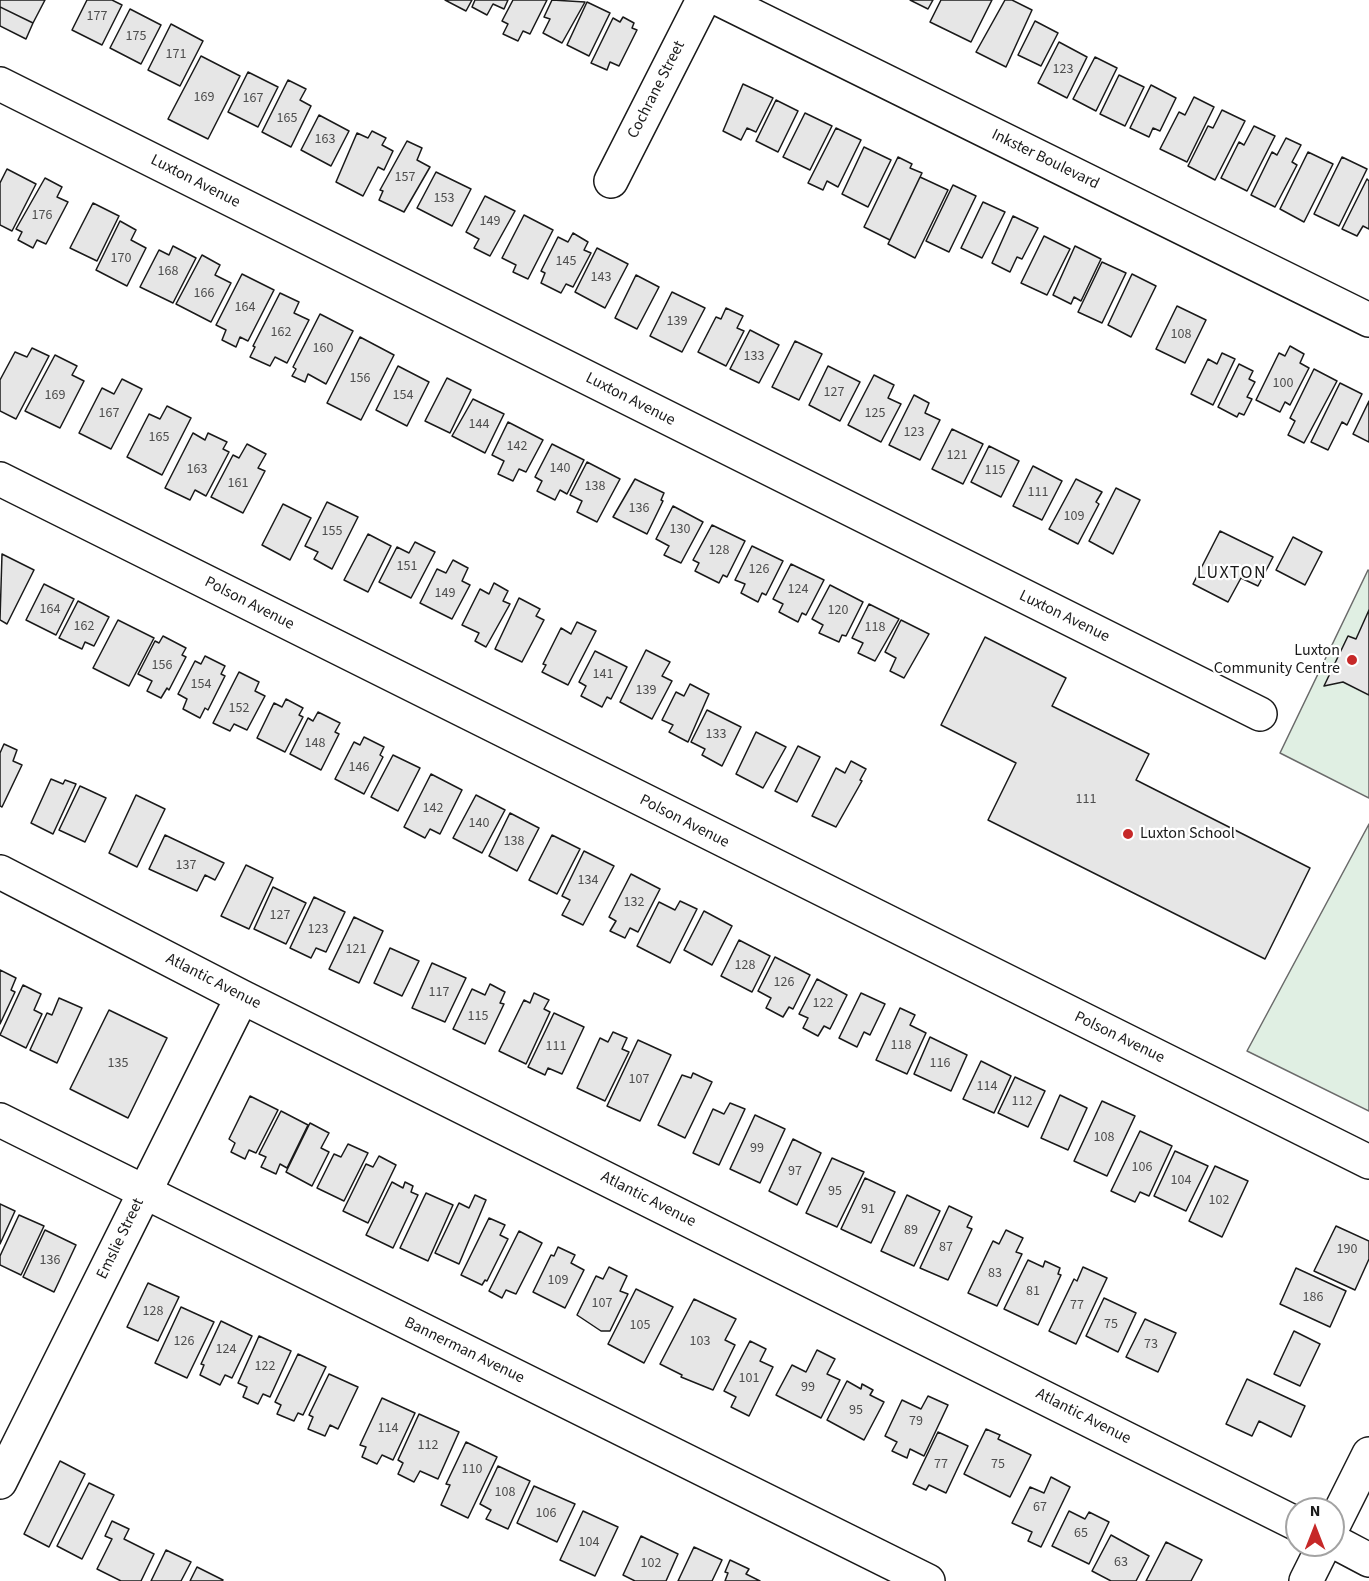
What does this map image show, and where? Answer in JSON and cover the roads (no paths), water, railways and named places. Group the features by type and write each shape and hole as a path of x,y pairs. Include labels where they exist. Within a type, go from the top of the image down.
{"street":[{"name":"Cochrane Street","path":"611,181 703,0"},
{"name":"Inkster Boulevard","path":"721,0 1369,320"},
{"name":"Luxton Avenue","path":"0,84 1260,714"},
{"name":"Polson Avenue","path":"0,479 1369,1162"},
{"name":"Atlantic Avenue","path":"0,872 242,997 1285,1518"},
{"name":"Emslie Street","path":"0,1482 242,997"},
{"name":"Bannerman Avenue","path":"0,1120 928,1581"},
{"path":"1345,1502 1369,1454"},
{"path":"1345,1547 1369,1560"},
{"path":"1306,1581 1318,1557"}],"place":[{"name":"Luxton Community Centre","path":"1352,660"},
{"name":"Luxton School","path":"1128,834"}],"district":[{"name":"LUXTON","path":"1232,574"}]}
